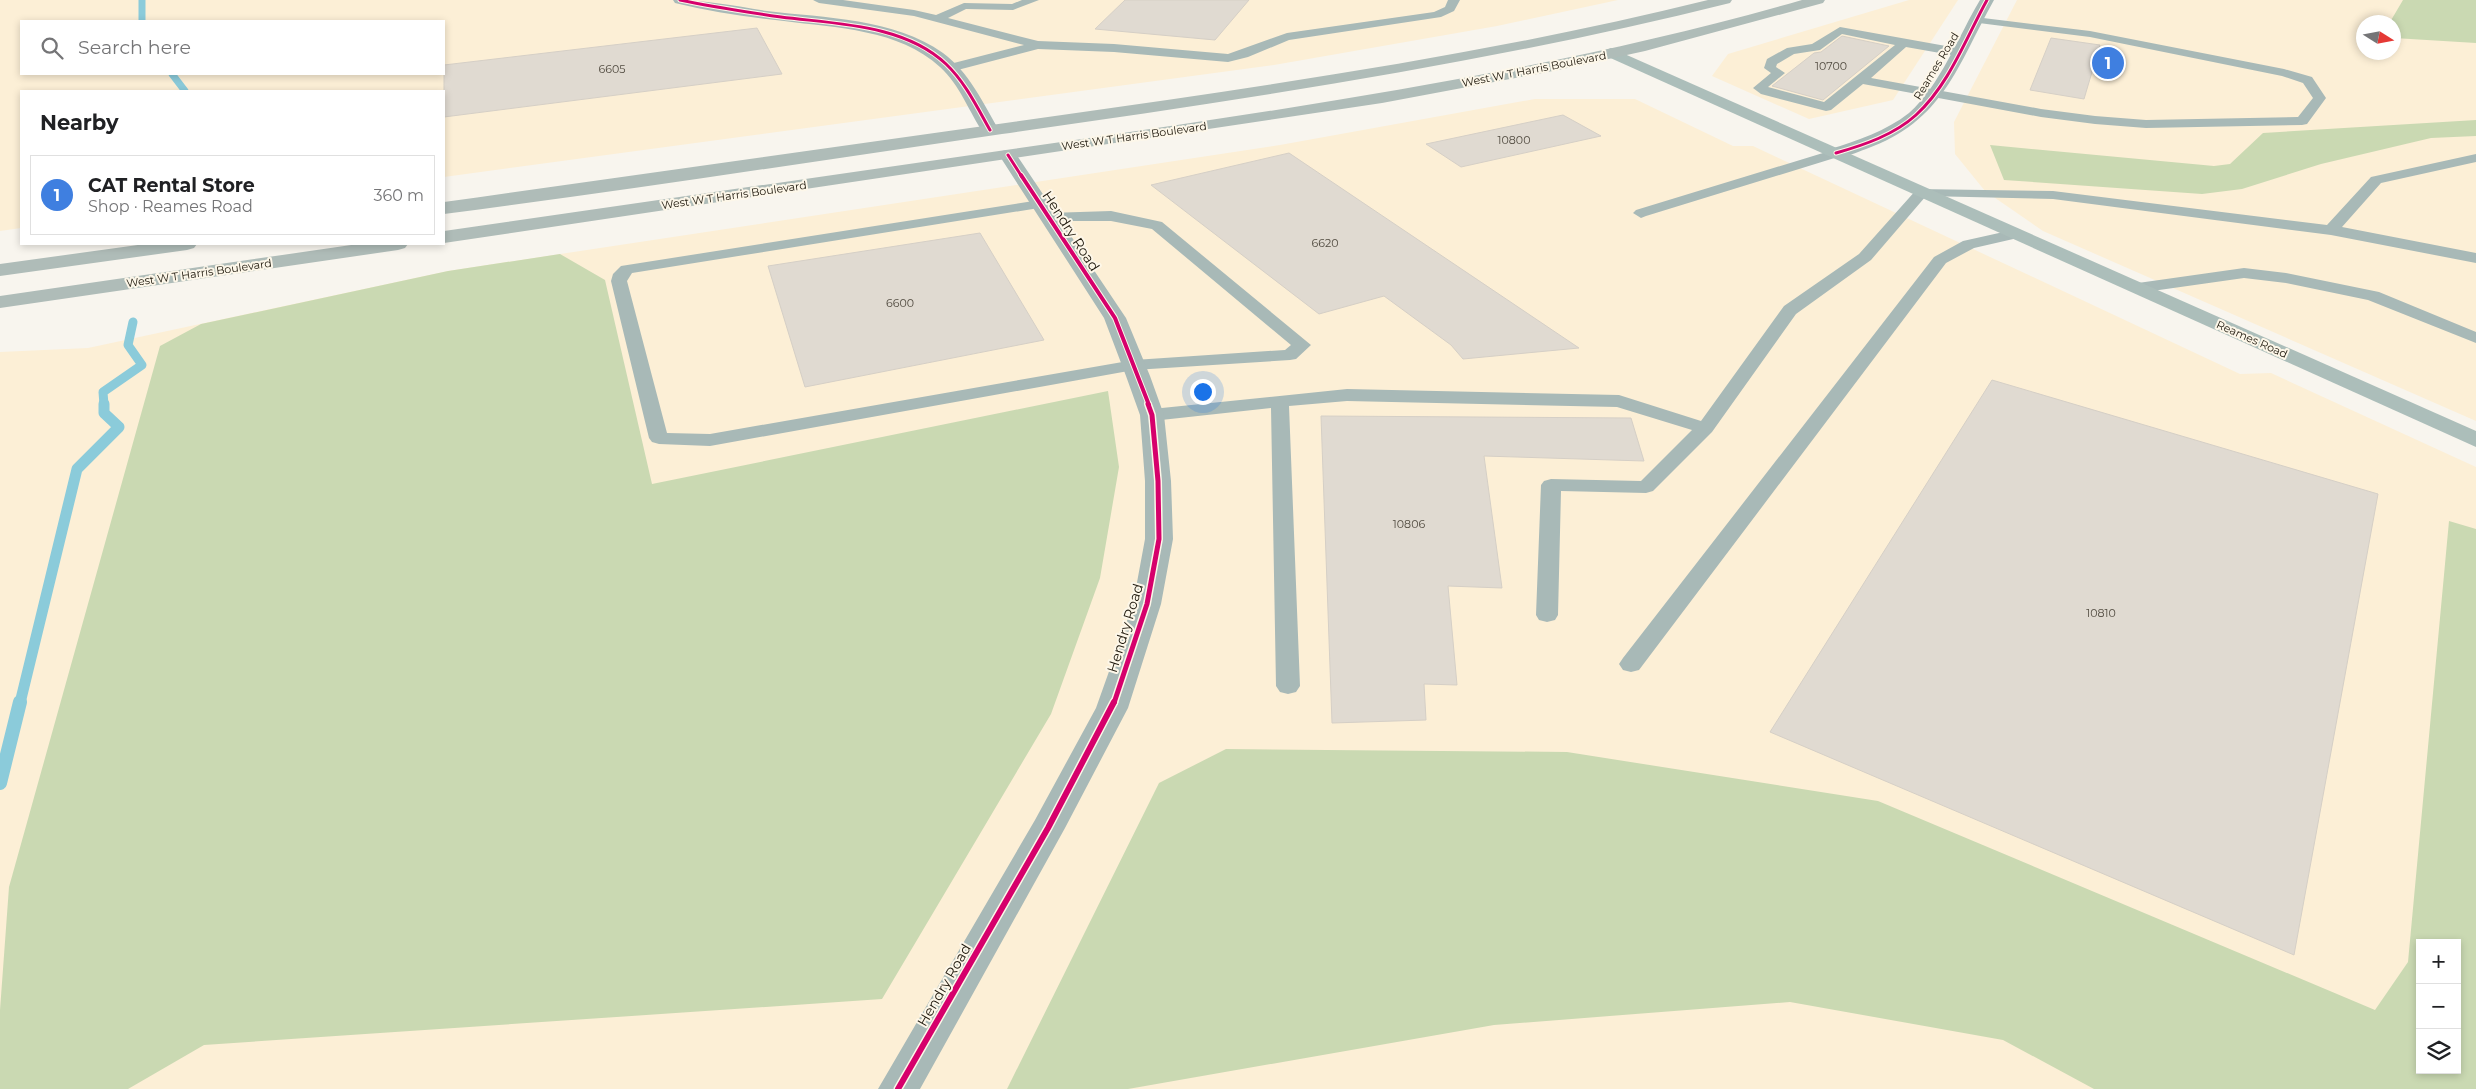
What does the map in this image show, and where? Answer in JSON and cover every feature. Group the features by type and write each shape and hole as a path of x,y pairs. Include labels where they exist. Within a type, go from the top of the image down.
{"main road":[{"name":"West W T Harris Boulevard","path":"445,237 1334,106 1610,53 1707,30 1818,0"},
{"name":"West W T Harris Boulevard","path":"445,208 1288,88 1428,64 1731,4"},
{"path":"1610,53 1617,41 1630,35 1731,4"},
{"name":"Reames Road","path":"1610,53 2476,440"},
{"path":"0,270 180,245"},
{"name":"West W T Harris Boulevard","path":"0,302 391,245"}],"street":[{"path":"680,0 889,35 937,56 950,68 956,74 990,130"},
{"name":"Reames Road","path":"1836,154 1870,144 1916,116 1933,93 1987,0"},
{"name":"Hendry Road","path":"898,1089 1048,828 1112,708 1147,604 1159,539 1158,481 1152,415 1134,365 1115,318 1008,155"}],"lane":[{"path":"819,0 851,2 914,13 1038,45 1114,48 1228,58 1242,56 1287,37 1437,15 1450,9 1454,0"},
{"path":"936,19 964,6 1013,7 1023,6 1034,0"},
{"path":"1843,90 1933,93 2041,113 2146,124 2302,121 2320,98 2308,80 2284,73 2090,34 1975,20"},
{"path":"1904,43 1884,56 1843,90 1826,107 1759,88 1776,78 1770,68 1772,62 1790,51 1824,44 1840,30 1957,52"},
{"path":"950,68 1038,45"},
{"path":"1641,213 1704,192 1836,154"},
{"path":"2330,230 2376,180 2464,159 2476,158"},
{"path":"1547,615 1551,485 1646,487 1705,428 1790,310 1865,256 1922,192 2053,194 2330,230 2473,255"},
{"path":"1045,211 1111,216 1157,224 1302,345 1290,355 1134,365 710,440 659,438 619,281 621,274 627,269 1045,211"},
{"path":"1631,664 1940,260 1969,244 2017,234"},
{"path":"2138,288 2244,273 2286,278 2373,296 2476,338"},
{"path":"1152,415 1347,395 1619,401 1705,428"},
{"path":"1280,402 1288,686"}],"shaded area":[{"path":"0,0 1618,0 1497,26 1274,65 445,177 445,90 20,90 20,228 0,231"},
{"path":"1909,0 1958,0 1893,100 1809,119 1712,76 1728,54"},
{"path":"2017,0 2476,0 2476,421 2043,231 1985,191 1955,154 1954,122"},
{"path":"1535,99 1635,99 1733,146 1753,146 2240,374 2271,373 2476,467 2476,1089 0,1089 0,352 88,348 448,271 1280,145"}],"green space":[{"path":"2403,0 2476,0 2476,43 2401,38 2401,15 2394,15"},
{"path":"2476,120 2476,136 2431,138 2321,164 2242,189 2202,194 2004,180 1990,145 2214,166 2230,164 2263,133"},
{"path":"560,254 605,280 652,484 1108,391 1119,467 1100,578 1051,714 882,999 204,1045 128,1089 0,1089 0,1010 9,887 160,346 201,324 448,271"},
{"path":"2449,521 2476,529 2476,1089 2094,1089 2003,1040 1790,1002 1494,1025 1128,1089 1007,1089 1159,783 1226,749 1567,752 1878,801 2375,1010 2408,962"}],"building":[{"path":"1125,0 1249,0 1215,40 1095,29"},
{"path":"757,28 782,74 445,117 445,65"},
{"path":"1842,36 1889,46 1823,100 1772,86 1814,53 1821,52"},
{"path":"2051,38 2100,45 2084,99 2030,90"},
{"path":"1563,115 1601,136 1461,167 1426,144"},
{"path":"1289,153 1579,348 1463,359 1451,345 1384,296 1319,314 1151,185"},
{"path":"980,233 1044,340 805,387 768,266"},
{"path":"1992,380 2378,494 2294,955 1770,732"},
{"path":"1321,416 1631,418 1644,461 1484,456 1502,588 1448,586 1457,685 1424,684 1426,720 1332,723"}],"waterway":[{"path":"142,0 142,20"},
{"path":"173,75 184,90"},
{"path":"104,405 103,392 142,365 128,345 133,322"},
{"path":"20,703 77,469 119,427 104,413 104,405"},
{"path":"0,783 20,702"}],"cycle path":[{"path":"680,0 739,11 871,29 907,40 923,47 947,64 961,81 990,130"},
{"path":"1836,153 1857,147 1887,134 1906,123 1925,107 1954,62 1987,0"},
{"path":"898,1089 1048,828 1112,708 1147,604 1159,539 1158,481 1152,415 1138,376 1115,318 1008,155"}],"place":[{"name":"CAT Rental Store","path":"2108,63"}]}
